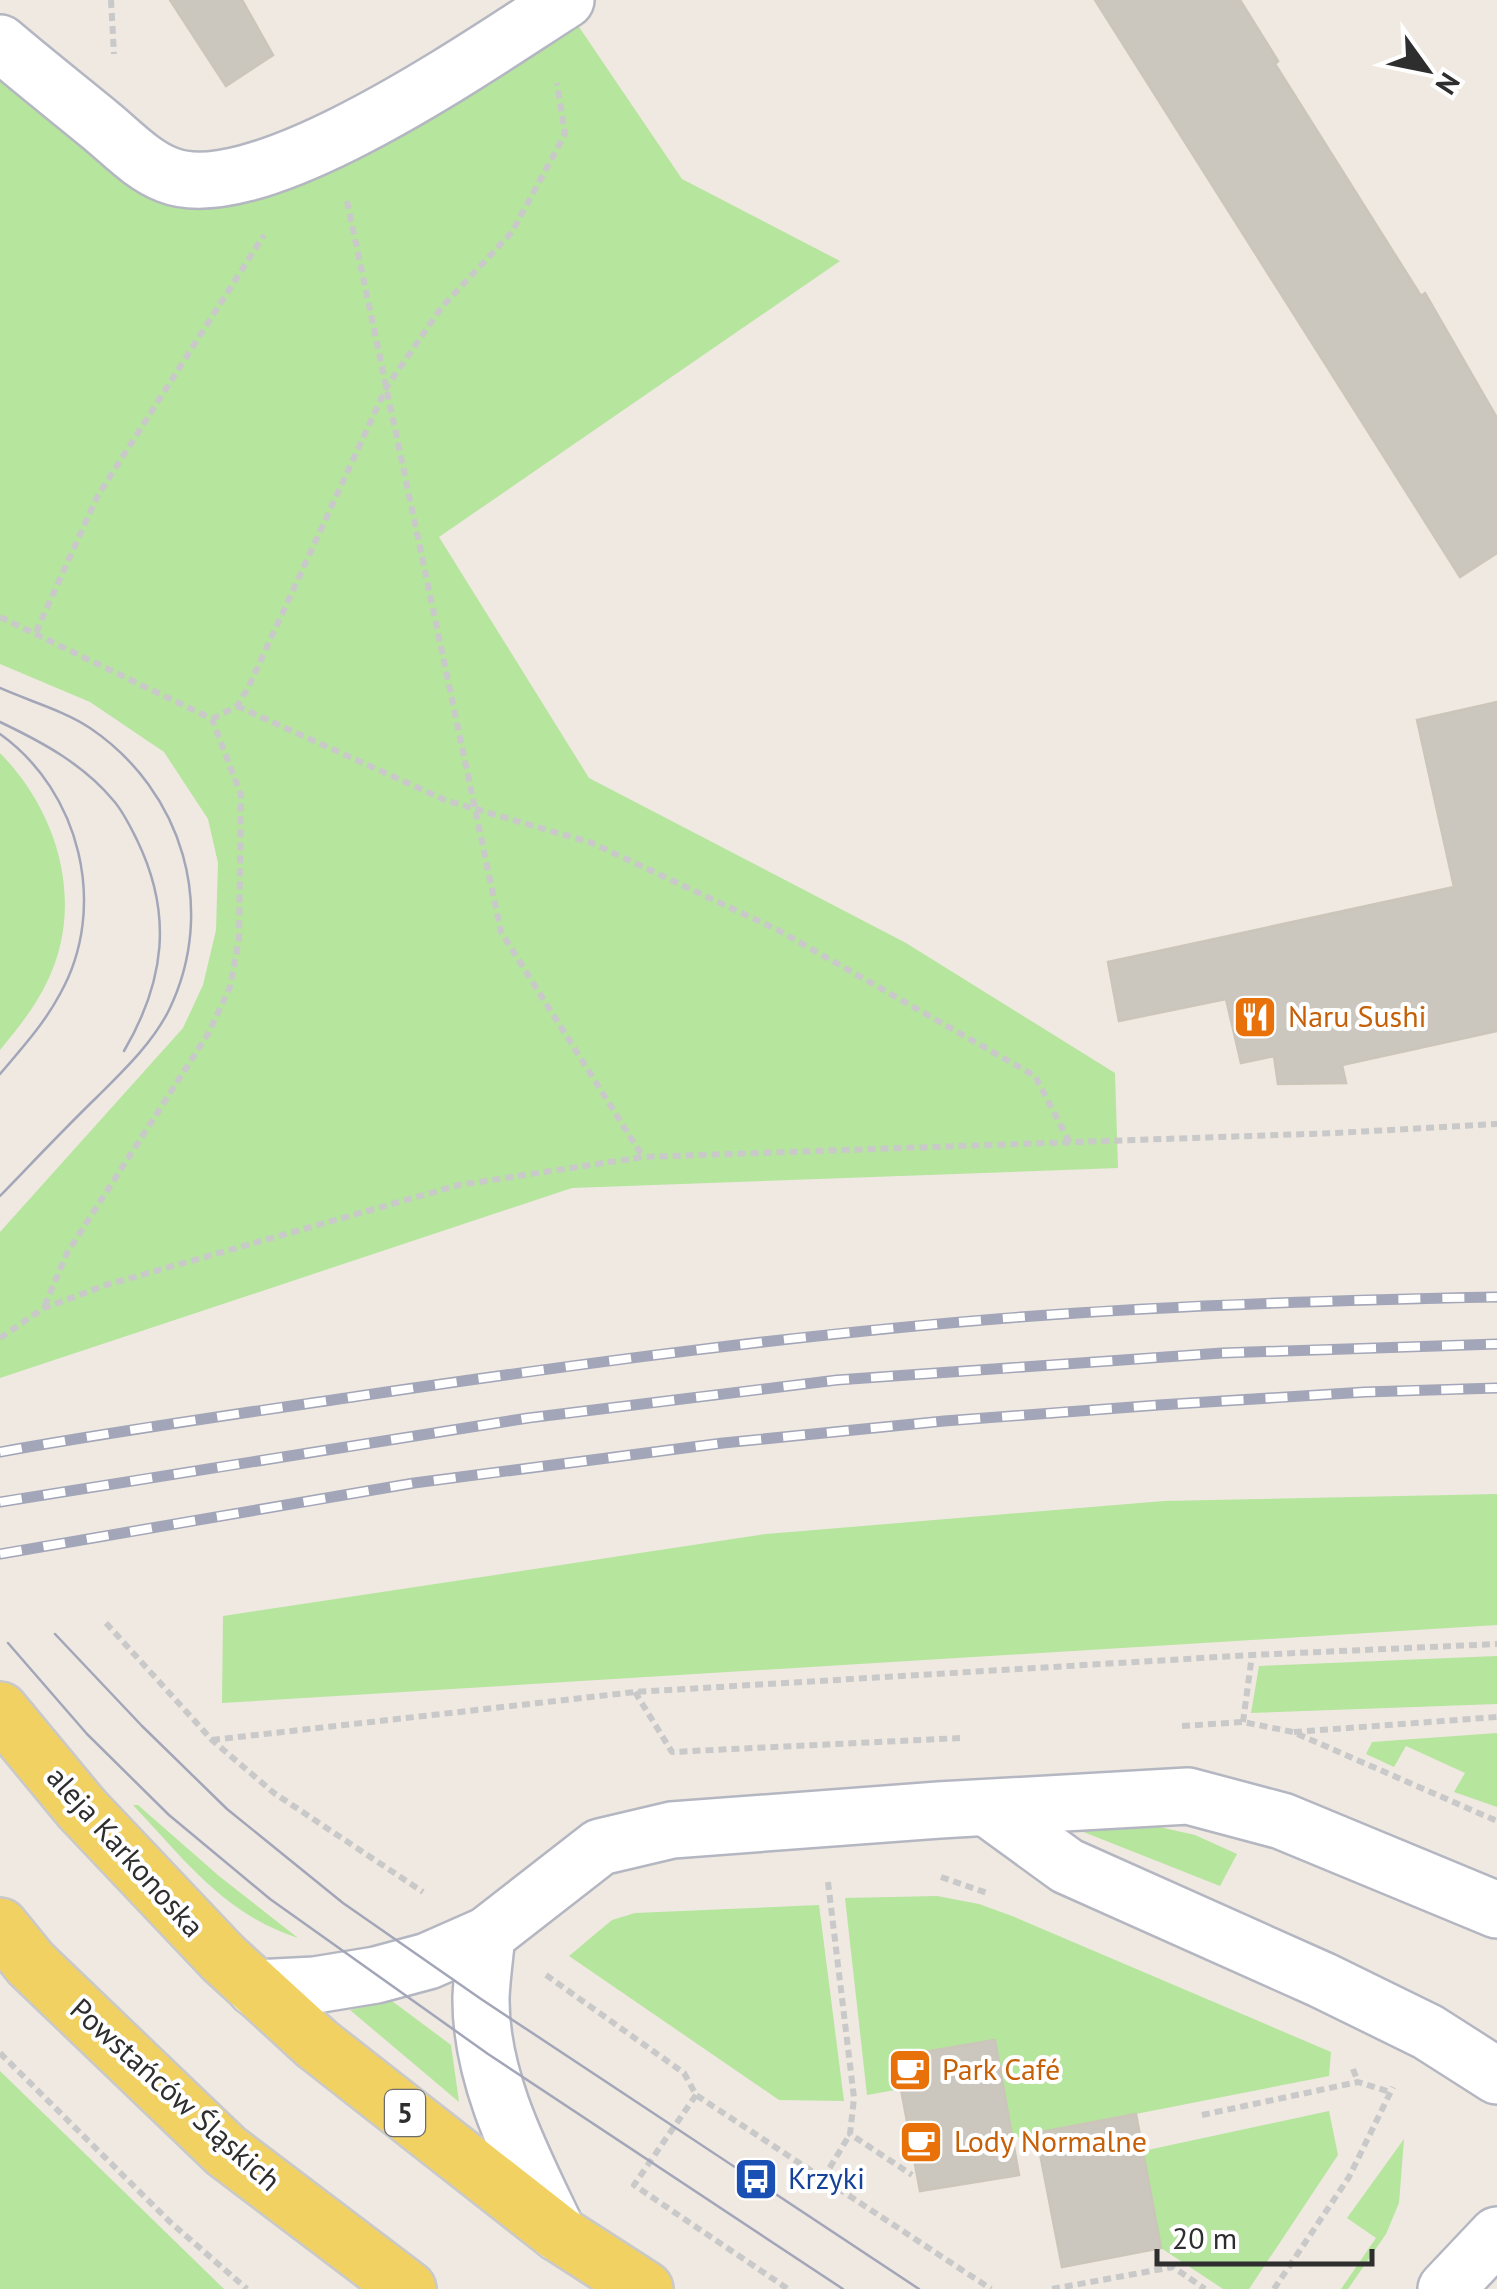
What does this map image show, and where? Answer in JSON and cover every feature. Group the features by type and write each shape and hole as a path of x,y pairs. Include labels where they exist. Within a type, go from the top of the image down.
{"main road":[{"name":"aleja Karkonoska","path":"0,1710 82,1809 256,1988"},
{"name":"Powstańców Śląskich","path":"0,1926 31,1964 226,2150 408,2289"},
{"name":"5","path":"256,1988 317,2044 558,2232 645,2289"}],"street":[{"path":"0,42 141,160 170,176 208,181 328,144 398,107 566,0"},
{"path":"256,1988 315,1986 428,1961 488,1934 600,1847 672,1830 939,1810 1188,1796 1282,1820 1497,1910"},
{"path":"990,1810 1067,1866 1366,2001 1428,2032 1497,2076"},
{"path":"488,1934 481,1998 488,2054 510,2130 558,2232"},
{"path":"1446,2289 1497,2235"}],"path":[{"path":"212,719 238,706 386,388 441,308 512,232 565,134 556,75"},
{"path":"328,144 342,178 501,932 643,1157"},
{"path":"36,632 97,497 267,230"},
{"path":"0,617 212,719 241,795 238,939 230,987 208,1034 67,1253 44,1308"},
{"path":"238,706 445,800 592,843 778,930 1035,1076 1070,1143"},
{"path":"0,1338 44,1308 106,1284 459,1186 643,1157 1497,1124"},
{"path":"106,1624 212,1740 274,1793 427,1895"},
{"path":"212,1740 635,1692 1497,1644"},
{"path":"1243,1722 1252,1655"},
{"path":"635,1692 672,1752 970,1738"},
{"path":"1293,1732 1497,1717"},
{"path":"1166,1727 1243,1722 1293,1732 1497,1822"},
{"path":"940,1877 1005,1900"},
{"path":"809,1882 847,1881"},
{"path":"822,2179 850,2134 854,2098 828,1882"},
{"path":"546,1975 558,1960"},
{"path":"532,1966 684,2073 696,2095 990,2289"},
{"path":"0,2053 170,2222 247,2289"},
{"path":"1202,2115 1358,2082 1390,2092"},
{"path":"1274,2289 1349,2178 1396,2082"},
{"path":"696,2095 634,2185 788,2289"},
{"path":"850,2134 912,2175"},
{"path":"1052,2289 1173,2267 1205,2289"}],"green space":[{"path":"575,21 682,179 840,261 439,537 589,778 906,943 1115,1073 1118,1168 572,1188 0,1378 0,1232 183,1028 203,985 216,930 218,863 208,819 164,752 90,702 0,664 0,73 120,181 189,206 270,187 363,157"},
{"path":"0,753 37,802 50,830 60,859 64,920 48,980 0,1050"},
{"path":"1497,1494 1497,1625 222,1703 223,1616 766,1534 1164,1501"},
{"path":"1497,1656 1497,1704 1251,1713 1259,1666"},
{"path":"1497,1733 1497,1807 1454,1792 1465,1773 1406,1746 1394,1767 1366,1754 1372,1742"},
{"path":"133,1805 138,1805 298,1938 272,1928 227,1900"},
{"path":"1133,1821 1195,1835 1237,1854 1220,1886 1078,1827"},
{"path":"937,1896 979,1904 1012,1916 1331,2052 1329,2076 1013,2138 995,2040 895,2057 901,2089 867,2095 845,1898"},
{"path":"819,1905 844,2101 779,2100 569,1956 612,1920 635,1913"},
{"path":"392,2001 451,2045 459,2102 350,2010"},
{"path":"0,2071 224,2289 0,2289"},
{"path":"1329,2111 1338,2155 1249,2289 1223,2289 1161,2248 1143,2151"},
{"path":"1404,2139 1399,2203 1386,2234 1348,2289 1341,2289 1376,2238 1347,2218"}],"building":[{"path":"170,0 242,0 273,55 226,86"},
{"path":"1095,0 1240,0 1278,61 1275,64 1421,296 1425,293 1497,418 1497,553 1460,577"},
{"path":"1497,702 1497,1031 1342,1065 1346,1083 1278,1084 1274,1056 1241,1063 1226,999 1119,1021 1108,962 1454,887 1417,720"},
{"path":"995,2040 1019,2175 920,2191 895,2057"},
{"path":"1136,2114 1161,2248 1062,2267 1036,2133"}],"tram line":[{"path":"0,688 80,722 122,754 148,784 169,818 183,855 190,893 190,932 183,971 169,1010 154,1034 126,1068 0,1196"},
{"path":"0,722 89,775 117,804 148,867 160,921 156,973 138,1025 124,1051"},
{"path":"0,734 28,758 50,786 67,818 84,889 83,925 75,960 60,994 40,1026 0,1074"},
{"path":"55,1634 227,1809 343,1903 919,2289"},
{"path":"8,1643 87,1734 169,1815 270,1899 488,2054 843,2289"}],"railway":[{"path":"0,1452 448,1383 856,1332 1139,1309 1497,1297"},
{"path":"0,1502 528,1418 837,1380 1222,1353 1497,1344"},
{"path":"0,1554 414,1483 723,1443 1159,1405 1497,1388"}],"place":[{"name":"Naru Sushi","path":"1255,1017"},
{"name":"Park Café","path":"910,2070"},
{"name":"Lody Normalne","path":"921,2142"},
{"name":"Krzyki","path":"756,2179"}]}
